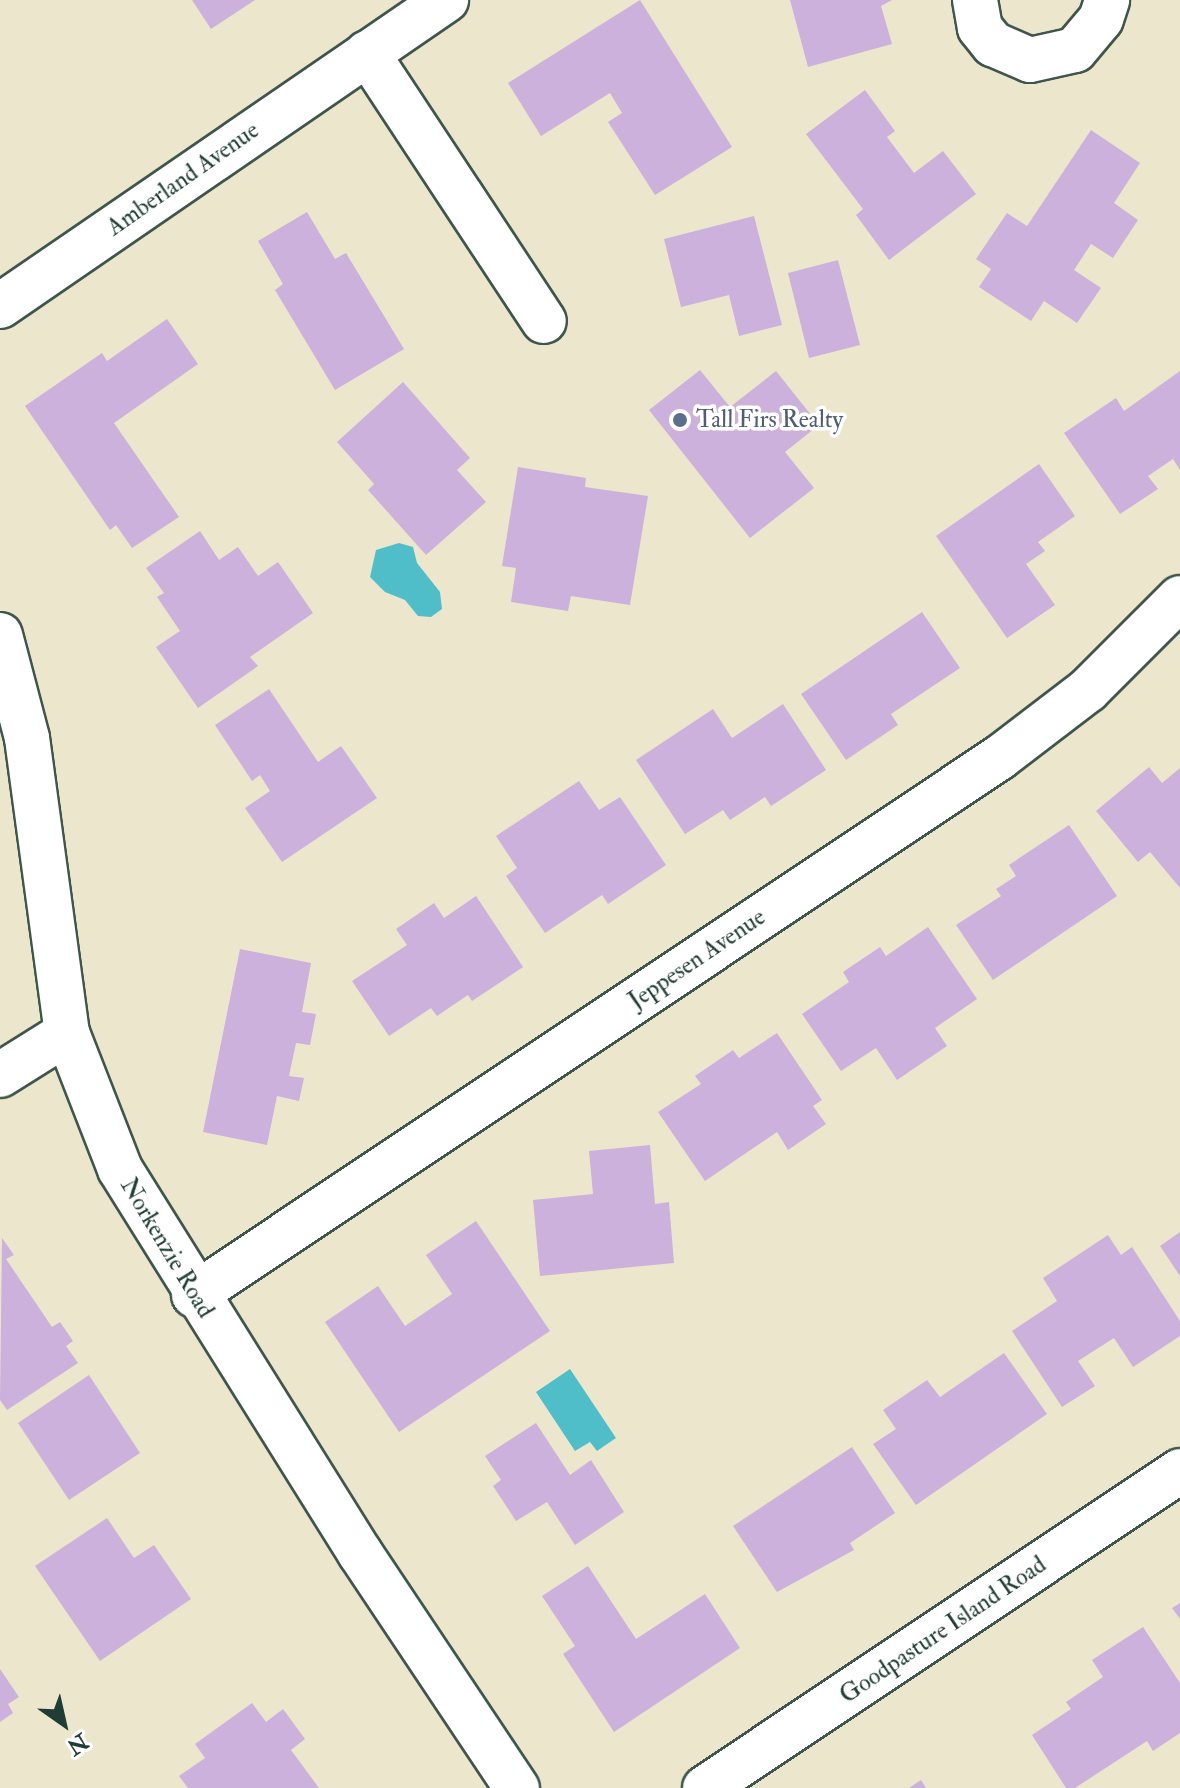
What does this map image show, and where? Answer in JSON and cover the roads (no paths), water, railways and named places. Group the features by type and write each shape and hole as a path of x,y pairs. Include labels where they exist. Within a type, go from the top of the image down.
{"street":[{"name":"Amberland Avenue","path":"0,306 446,0"},
{"path":"975,0 980,28 993,44 1030,60 1075,50 1101,19 1107,0"},
{"path":"367,53 544,321"},
{"name":"Jeppesen Avenue","path":"194,1295 1009,750 1088,690 1180,598"},
{"name":"Norkenzie Road","path":"0,635 27,738 67,1033 120,1169 194,1295 517,1788"},
{"path":"0,1075 67,1033"},
{"name":"Goodpasture Island Road","path":"705,1788 1180,1471"}],"water":[{"path":"399,543 413,547 417,563 440,592 442,609 431,617 418,616 405,600 385,592 370,577 376,550"},
{"path":"570,1369 616,1438 597,1451 590,1442 575,1451 536,1392"}],"place":[{"name":"Tall Firs Realty","path":"680,420"}]}
